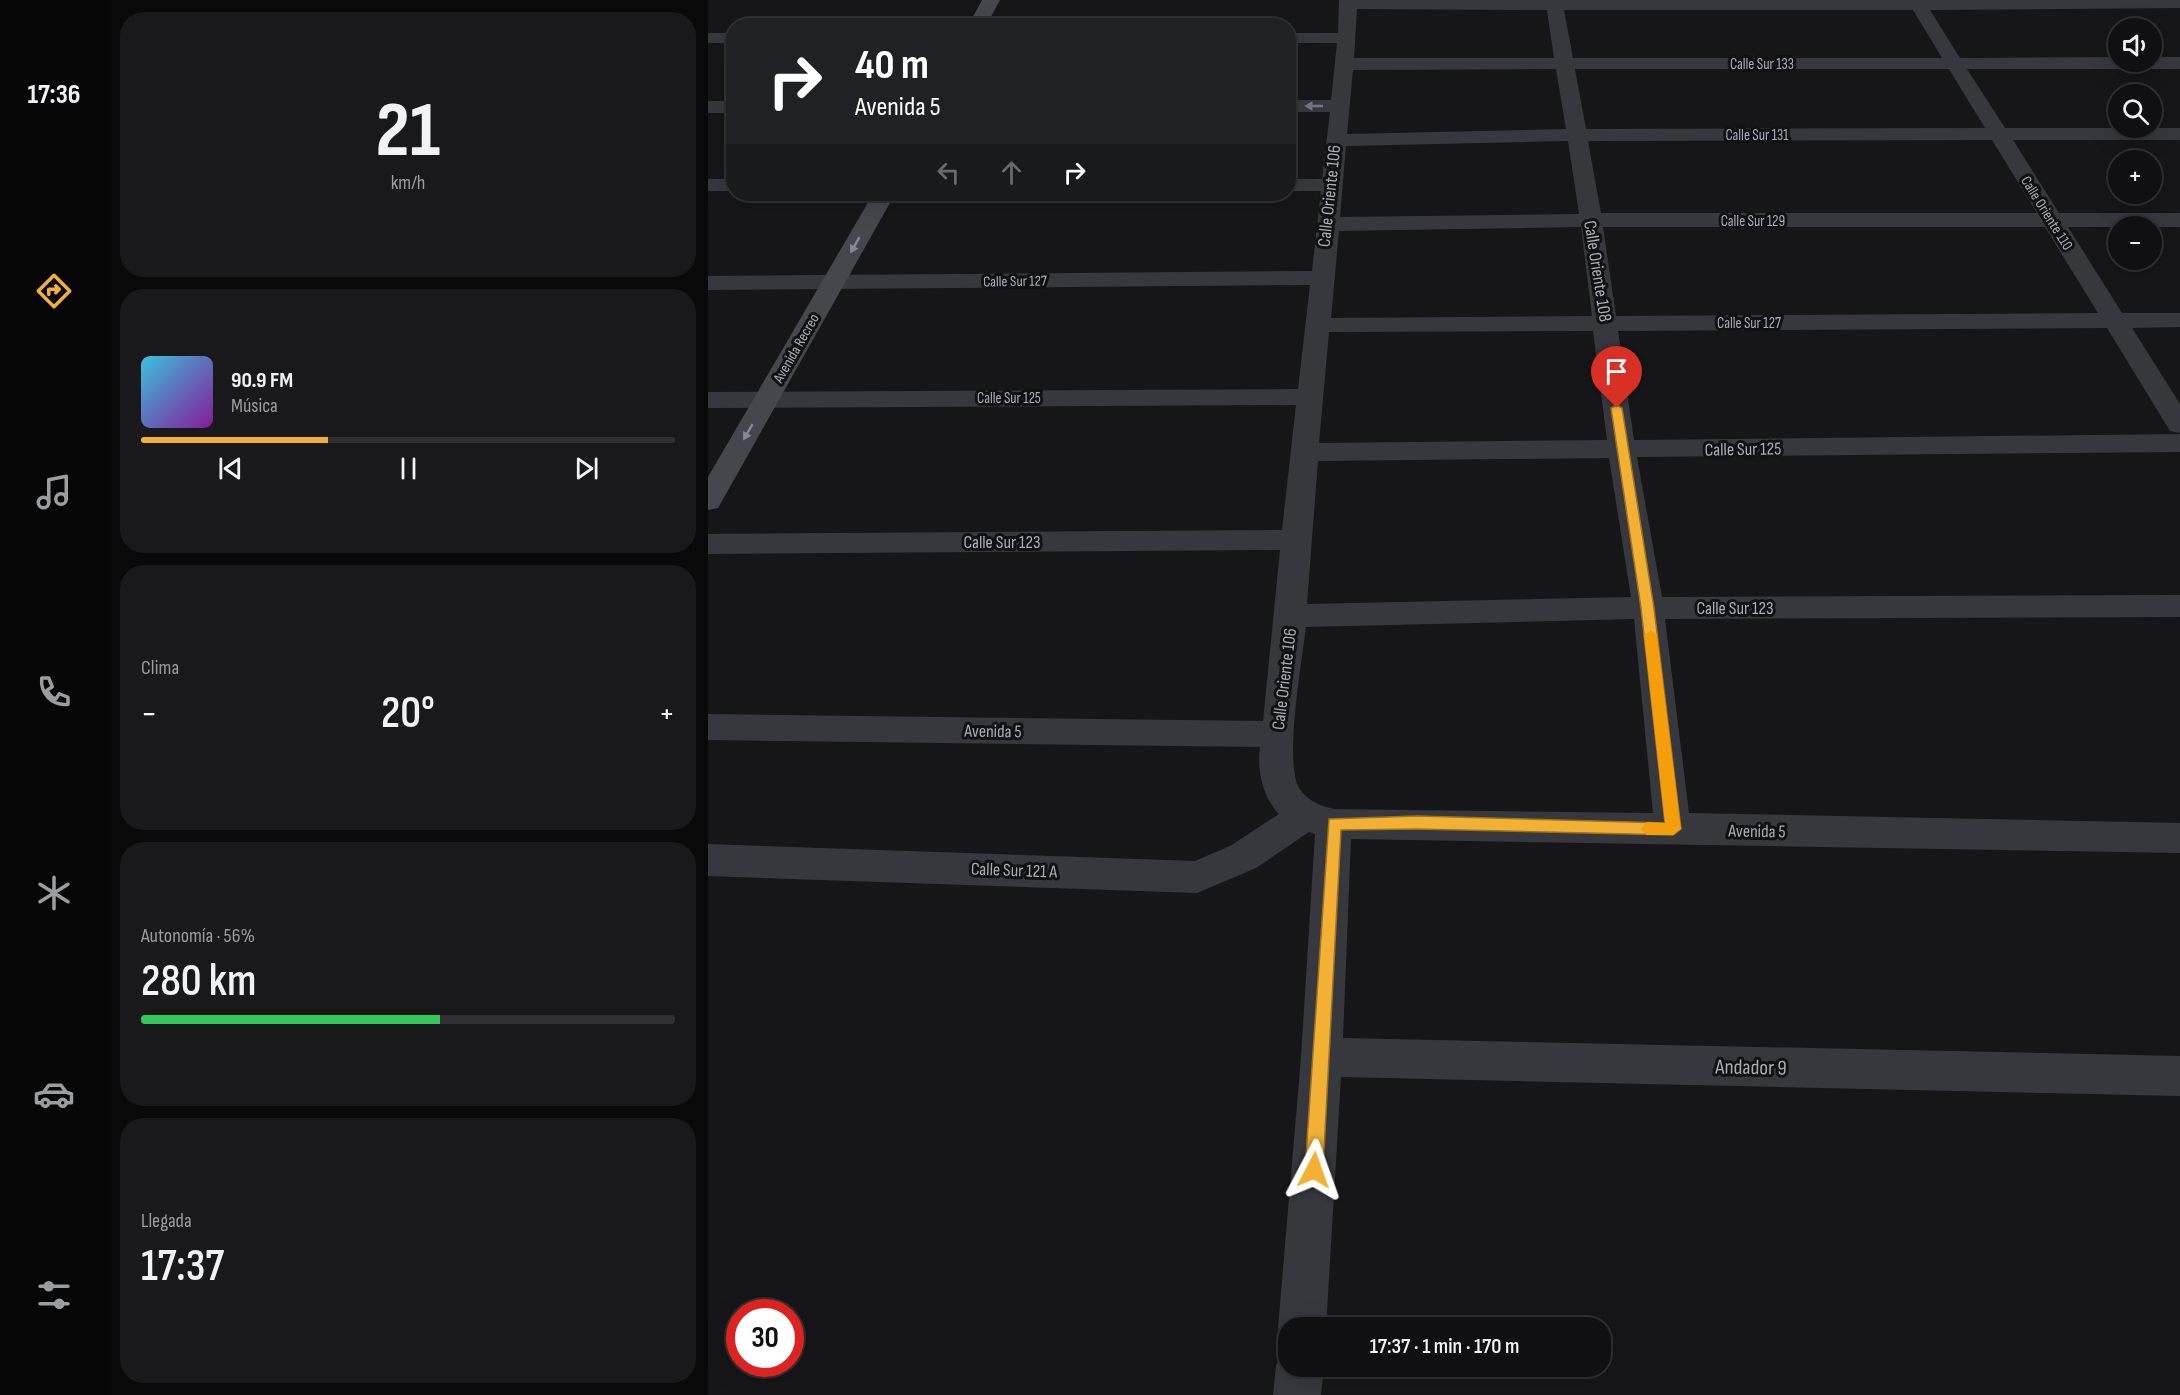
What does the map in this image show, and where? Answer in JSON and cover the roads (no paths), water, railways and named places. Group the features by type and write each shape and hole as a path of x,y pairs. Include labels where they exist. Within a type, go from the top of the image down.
{"street":[{"path":"981,18 991,0"},
{"path":"1348,2 2180,3"},
{"name":"Calle Oriente 106","path":"1319,820 1284,796 1275,765 1291,616 1326,224 1347,38 1348,2"},
{"name":"Calle Oriente 108","path":"1555,3 1591,220 1622,451 1648,608 1673,829"},
{"name":"Calle Oriente 110","path":"1917,3 2180,425"},
{"path":"708,38 726,38"},
{"path":"1296,38 1347,38"},
{"name":"Calle Sur 133","path":"1343,64 2180,63"},
{"path":"1296,106 1340,106"},
{"path":"708,107 726,107"},
{"name":"Calle Sur 131","path":"1335,140 1576,135 2180,134"},
{"path":"708,185 726,185"},
{"path":"1296,185 1330,185"},
{"name":"Avenida Recreo","path":"708,501 880,201"},
{"name":"Calle Sur 129","path":"1326,224 1591,220 2180,220"},
{"name":"Calle Sur 127","path":"708,283 833,284 1322,278"},
{"name":"Calle Sur 127","path":"1318,325 2180,320"},
{"name":"Calle Sur 125","path":"708,400 1310,397"},
{"name":"Calle Sur 125","path":"1305,452 1622,451 2180,443"},
{"name":"Calle Sur 123","path":"708,544 1296,540"},
{"name":"Calle Sur 123","path":"1291,616 1648,608 2180,606"},
{"name":"Avenida 5","path":"708,727 1277,734"},
{"path":"1303,1317 1322,1057 1319,820"},
{"name":"Avenida 5","path":"1319,820 2180,838"},
{"name":"Calle Sur 121 A","path":"708,860 1197,877 1319,820"},
{"name":"Andador 9","path":"1322,1057 2180,1076"},
{"path":"1298,1395 1299,1377"}]}
